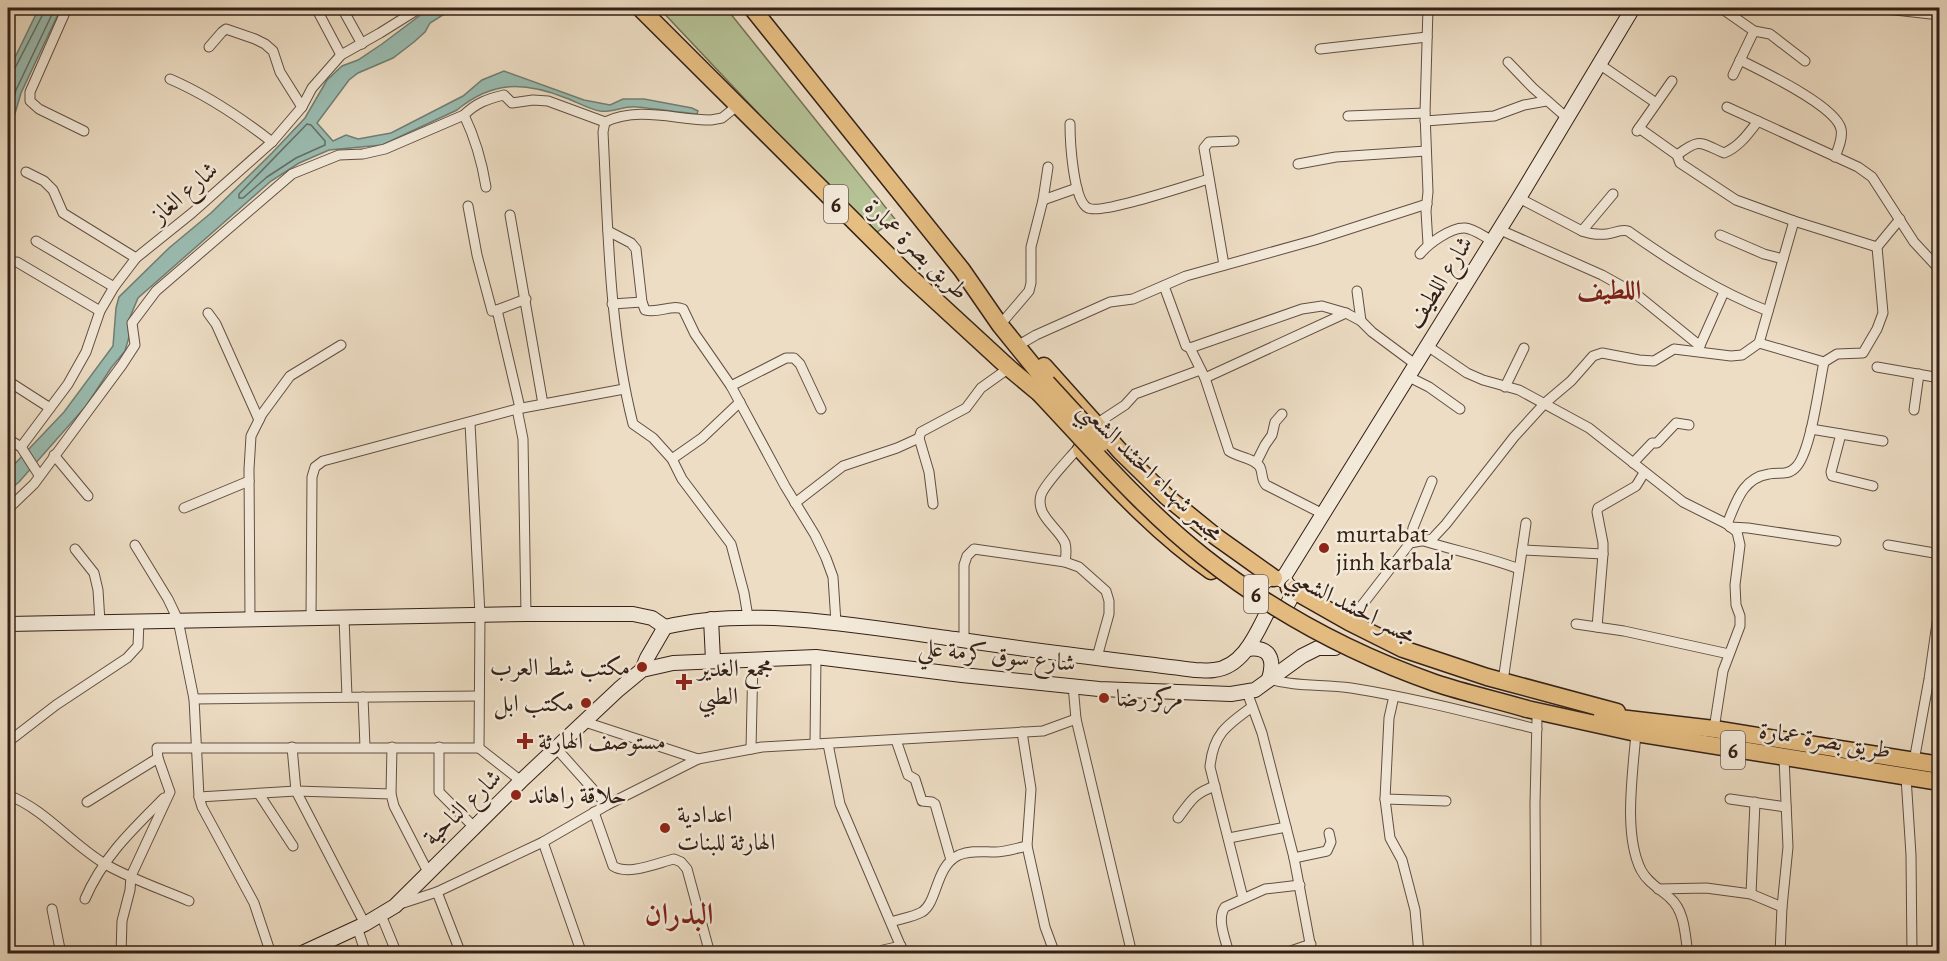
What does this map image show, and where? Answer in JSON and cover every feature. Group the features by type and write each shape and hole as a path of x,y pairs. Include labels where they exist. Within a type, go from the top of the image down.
{"highway":[{"name":"طريق بصرة عمارة","path":"640,8 908,275 1009,368 1043,388"},
{"name":"طريق بصرة عمارة","path":"752,8 962,270 1017,346 1043,388"},
{"path":"1017,346 1031,352 1120,451 1167,497 1215,536 1282,582 1341,618 1403,649 1461,669 1556,694 1588,705 1625,713 1638,727"},
{"path":"1009,368 1119,492 1190,556 1246,594 1335,648 1382,670 1466,700 1533,714"},
{"name":"مجسر شهداء الحشد الشعبي","path":"1043,388 1156,516 1202,556 1271,604 1320,633 1390,665 1438,684 1533,714"},
{"path":"1320,639 1316,629 1320,619 1329,614 1341,618"},
{"name":"طريق بصرة عمارة","path":"1533,714 1638,727 1784,758 1940,782"},
{"name":"طريق بصرة عمارة","path":"1638,727 1714,729 1940,765"}],"main road":[{"name":"شارع اللطيف","path":"1282,582 1426,345 1519,198 1632,8"},
{"path":"1282,582 1290,594 1286,605 1268,606 1259,594 1263,583 1282,582"},
{"name":"شارع سوق كرمة علي","path":"665,627 711,619 748,617 836,623 1195,670 1216,670 1236,662 1247,649 1268,606"},
{"path":"8,624 633,614 652,618 665,627 642,670"},
{"path":"711,619 713,660"},
{"path":"657,640 662,653 673,663"},
{"name":"شارع سوق كرمة علي","path":"642,670 673,663 713,660 816,657 1099,689 1232,694 1255,690 1302,656 1318,648 1335,648"},
{"path":"1247,649 1264,650 1270,657 1272,667 1269,679"},
{"name":"شارع الناحية","path":"300,954 325,949 395,906 521,781 642,670"}],"street":[{"path":"67,8 30,92 30,101 39,109 84,131"},
{"path":"316,8 341,55"},
{"path":"342,8 362,44"},
{"name":"شارع الغاز","path":"21,447 68,384 86,352 100,311 114,287 136,258 192,213 272,141 302,107 312,88 341,55 420,8"},
{"path":"1428,8 1425,117 1428,244"},
{"path":"1721,8 1754,31 1770,34 1805,61"},
{"path":"1877,8 1940,15"},
{"path":"209,47 226,29 265,44 273,51 280,72 302,107"},
{"path":"1733,75 1754,31"},
{"path":"1320,49 1427,37"},
{"path":"1740,60 1822,106 1837,120 1842,135 1835,157"},
{"path":"1508,62 1546,101 1567,118"},
{"path":"1599,64 1656,103"},
{"path":"170,79 196,90 272,141"},
{"path":"1672,81 1638,129 1677,155 1680,162 1736,200 1877,247"},
{"path":"8,509 34,484 135,345 132,323 156,291 292,174 339,155 363,154 385,149 464,115 486,99 504,95 512,103 533,100 548,101 605,122 617,116 639,113 711,120 722,118 737,106"},
{"path":"1348,116 1494,116 1524,105 1546,101"},
{"path":"1727,107 1858,167 1872,177 1914,242 1940,270"},
{"path":"464,115 482,165 486,187"},
{"path":"1677,155 1695,143 1704,143 1724,153 1730,151 1744,140 1758,121"},
{"path":"605,122 603,132 612,304 624,389 633,424 653,438 672,459 682,479 731,544 748,617"},
{"path":"1070,124 1070,142 1077,188 1083,204 1088,208 1124,204 1209,179"},
{"path":"1224,265 1204,148 1209,142 1234,141"},
{"path":"1298,164 1336,157 1426,151"},
{"path":"1000,325 1029,291 1031,247 1043,200 1048,167"},
{"path":"26,172 44,181 53,190 63,213 136,258"},
{"path":"1043,200 1077,188"},
{"path":"1582,231 1612,194"},
{"path":"1519,198 1591,234 1628,231 1681,268 1724,292 1768,311"},
{"path":"1017,346 1036,335 1110,302 1133,299 1186,276 1315,240 1427,204"},
{"path":"468,206 477,255 491,308 494,311 526,299"},
{"path":"510,215 543,404"},
{"path":"1729,526 1744,487 1752,480 1768,474 1786,474 1795,469 1811,429 1824,362 1837,354 1863,353 1877,329 1883,313 1877,247 1900,219"},
{"path":"1410,543 1432,539 1506,446 1545,403 1571,381 1593,356 1602,353 1654,361 1674,350 1699,349 1731,356 1742,355 1759,343 1794,220"},
{"path":"1420,254 1428,244 1462,228 1495,234 1602,275 1635,294 1699,349"},
{"path":"608,231 631,243 636,249 642,302 645,310 652,312 678,307 684,309 695,334 731,386 826,558 833,577 836,623"},
{"path":"1720,235 1764,254 1783,259"},
{"path":"36,241 114,287"},
{"path":"16,262 100,311"},
{"path":"1164,286 1186,346 1190,348 1202,374 1229,451 1235,456 1256,463 1266,486 1323,514"},
{"path":"1357,291 1361,321"},
{"path":"1699,349 1724,292"},
{"path":"612,304 642,302"},
{"path":"1190,348 1302,309 1322,306 1346,313 1361,321 1429,387 1460,409"},
{"path":"497,310 519,409 523,439 526,614"},
{"path":"208,313 259,420"},
{"path":"1096,424 1125,405 1135,394 1202,374 1346,313"},
{"path":"1759,343 1824,362"},
{"path":"250,619 251,436 259,420 290,376 341,345"},
{"path":"1426,345 1467,373 1483,381 1519,390 1589,428 1683,502 1737,532 1740,545 1735,585 1740,626 1723,672 1714,729"},
{"path":"1505,387 1524,348"},
{"path":"731,386 786,358 794,358 800,364 821,409"},
{"path":"1877,367 1940,378"},
{"path":"933,504 929,472 919,438 921,432 966,408 981,388 1009,368"},
{"path":"1914,410 1918,374"},
{"path":"8,381 50,408"},
{"path":"311,618 312,477 315,467 323,461 519,409 624,389"},
{"path":"672,459 702,438 740,402"},
{"path":"1256,463 1272,435 1275,422 1282,414"},
{"path":"470,423 480,615 479,748"},
{"path":"1633,464 1671,427 1680,423 1689,425"},
{"path":"1811,429 1883,441"},
{"path":"1841,434 1832,476 1873,486"},
{"path":"795,503 843,466 919,438"},
{"path":"8,439 21,447 39,475"},
{"path":"1065,562 1067,552 1064,542 1044,517 1040,507 1041,495 1079,447"},
{"path":"54,455 88,496"},
{"path":"1597,627 1604,543 1598,508 1636,486 1644,472"},
{"path":"183,508 249,481"},
{"path":"1341,618 1410,543 1413,528 1432,481"},
{"path":"1503,681 1526,523"},
{"path":"1729,526 1836,541"},
{"path":"1424,541 1459,552 1493,559 1519,569"},
{"path":"135,545 178,620 194,699 199,796 202,807 254,903 271,954"},
{"path":"1888,545 1940,554"},
{"path":"75,549 94,573 98,590 100,622"},
{"path":"964,641 964,565 967,556 974,549 1065,562 1079,567 1106,591 1110,601 1109,614 1097,657"},
{"path":"1522,550 1603,554"},
{"path":"1914,761 1940,602"},
{"path":"344,617 346,697"},
{"path":"8,742 56,705 127,658 138,646 139,621"},
{"path":"1576,624 1624,631 1729,654"},
{"path":"816,657 816,744"},
{"path":"751,749 753,659"},
{"path":"1269,679 1284,684 1320,684 1533,714 1536,954"},
{"path":"1073,685 1076,719 1132,954"},
{"path":"1247,692 1262,733 1294,858 1312,949 1282,954"},
{"path":"194,699 478,696"},
{"path":"1394,696 1389,718 1385,799 1390,838 1402,860 1415,910 1419,954"},
{"path":"363,697 365,747"},
{"path":"1244,898 1210,767 1212,749 1226,726 1252,707"},
{"path":"395,906 437,892 543,842 607,805 698,759 751,749 1043,731 1076,719"},
{"path":"585,722 698,759"},
{"path":"1638,727 1630,802 1634,848 1640,868 1649,882 1672,900 1683,920 1688,954"},
{"path":"1022,732 1031,789 1027,846 1045,927 1055,954"},
{"path":"896,740 908,775 915,779 922,801 935,804 951,860"},
{"path":"828,744 840,804 902,950 883,950 878,954"},
{"path":"292,747 296,791 361,926 366,954"},
{"path":"392,747 391,794 394,806 428,872"},
{"path":"439,747 440,792 474,827"},
{"path":"120,954 122,921 131,876 170,792 158,758 158,748 479,748 521,781"},
{"path":"556,748 607,805"},
{"path":"87,802 158,758"},
{"path":"1780,954 1788,847 1784,758"},
{"path":"1906,777 1911,855 1912,954"},
{"path":"1178,818 1200,792 1215,786"},
{"path":"199,796 296,791 391,794"},
{"path":"85,898 104,863 118,844 170,792"},
{"path":"259,794 293,846"},
{"path":"8,795 22,800 40,812 104,863 189,901"},
{"path":"1385,799 1446,801"},
{"path":"1730,799 1786,807"},
{"path":"1750,894 1755,802"},
{"path":"594,812 613,866 618,870 627,871 674,859 681,862 687,869 711,954"},
{"path":"1229,838 1286,827"},
{"path":"1294,858 1327,851 1331,842 1329,833"},
{"path":"543,842 582,954"},
{"path":"891,922 920,913 927,908 951,860 960,855 983,850 996,852 1027,846"},
{"path":"1229,954 1220,918 1225,907 1265,889 1300,885"},
{"path":"1658,889 1706,888 1750,894 1782,907"},
{"path":"437,892 461,954"},
{"path":"52,909 61,954"},
{"path":"381,915 397,954"}],"green space":[{"path":"659,8 726,8 895,219 873,235"}],"water":[{"path":"39,8 61,8 21,93 8,137 8,72"},
{"path":"430,8 454,8 430,23 425,32 393,58 358,73 349,80 317,123 333,141 346,135 358,139 391,133 463,96 482,80 504,71 584,100 610,105 623,99 644,99 692,108 698,111 697,114 632,107 600,111 537,89 510,87 483,93 457,110 382,145 329,150 299,163 271,181 138,298 128,322 129,337 125,351 86,406 19,482 8,491 8,471 64,412 113,346 119,297 169,248 211,213 272,153 305,118 327,80 342,66 358,60"}],"place":[{"name":"murtabat jinh karbala'","path":"1324,548"},
{"name":"مكتب شط العرب","path":"642,667"},
{"name":"مجمع الغدير الطبي","path":"684,682"},
{"name":"مركز رضا","path":"1104,698"},
{"name":"مكتب ابل","path":"586,703"},
{"name":"مستوصف الهارثة","path":"525,741"},
{"name":"حلاقة راهاند","path":"516,795"},
{"name":"اعدادية الهارثة للبنات","path":"665,828"}],"district":[{"name":"اللطيف","path":"1609,290"},
{"name":"البدران","path":"679,914"}]}
